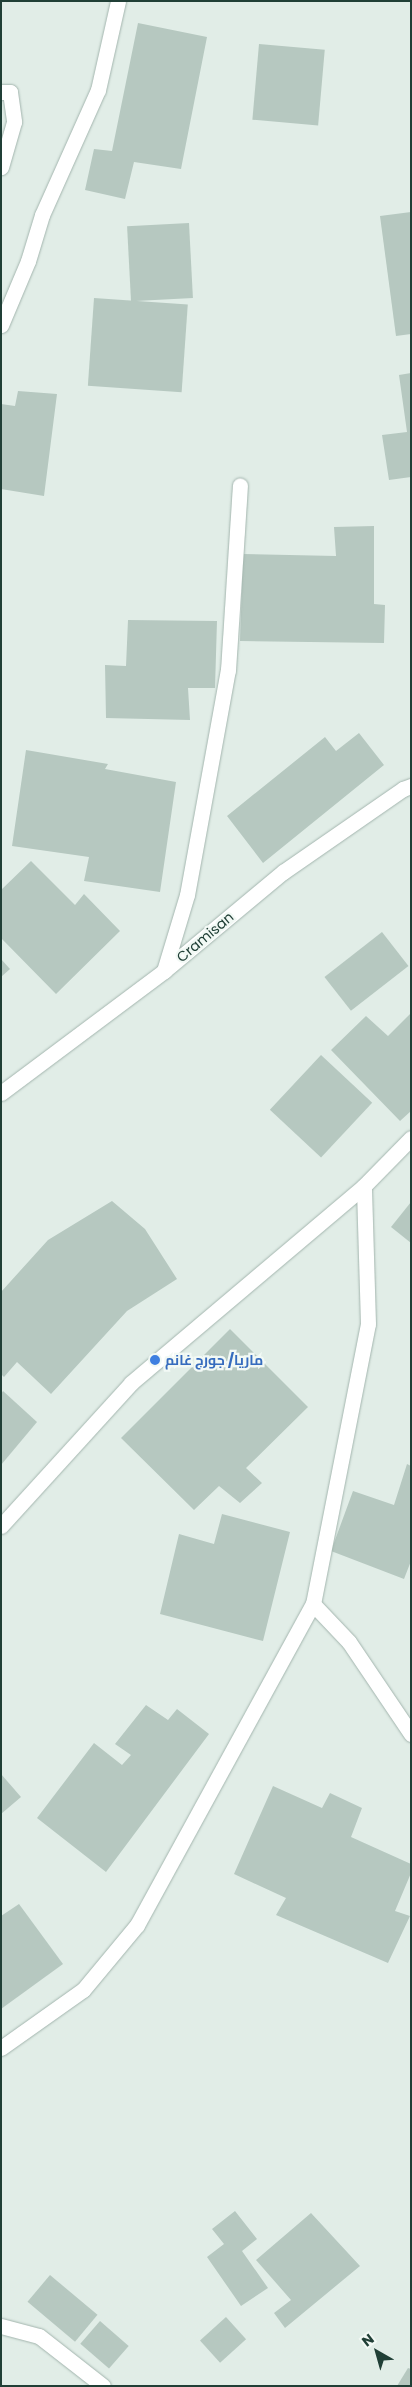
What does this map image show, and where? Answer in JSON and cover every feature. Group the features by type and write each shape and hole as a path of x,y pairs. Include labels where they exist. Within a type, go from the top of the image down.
{"street":[{"path":"1,325 28,261 42,215 98,90 118,1"},
{"path":"1,92 10,92 14,122 1,167"},
{"path":"164,971 187,896 228,670 240,485"},
{"name":"Cramisan","path":"1,1093 164,971 283,872 403,789 411,786"},
{"path":"1,1526 131,1383 364,1186 411,1138"},
{"path":"1,2048 83,1990 137,1925 313,1604 368,1324 364,1186"},
{"path":"313,1604 349,1642 411,1734"},
{"path":"1,2326 39,2336 103,2386"}],"building":[{"path":"138,23 207,37 181,169 134,162 125,199 85,190 94,149 112,151"},
{"path":"259,44 325,50 318,125 252,120"},
{"path":"411,212 411,334 396,336 380,216"},
{"path":"189,223 193,298 131,301 127,226"},
{"path":"94,298 188,305 182,392 88,386"},
{"path":"411,373 411,477 389,480 382,435 407,432 399,375"},
{"path":"18,391 57,394 44,496 1,489 1,404 15,406"},
{"path":"374,526 374,604 385,605 384,643 240,641 243,554 336,556 334,527"},
{"path":"128,620 217,621 215,688 188,688 190,720 106,718 105,665 126,666"},
{"path":"359,733 384,765 263,863 227,816 325,737 336,751"},
{"path":"26,750 108,764 105,769 176,782 160,892 84,881 89,857 12,846"},
{"path":"31,861 75,905 84,894 120,931 56,994 1,938 1,890"},
{"path":"382,932 408,966 351,1011 324,977"},
{"path":"1,959 10,969 1,977"},
{"path":"411,1013 411,1111 400,1121 331,1050 366,1016 388,1036"},
{"path":"321,1055 372,1103 321,1158 270,1110"},
{"path":"112,1201 145,1229 177,1279 127,1311 51,1394 17,1362 4,1377 1,1374 1,1292 48,1240"},
{"path":"411,1202 411,1243 391,1227"},
{"path":"230,1329 308,1407 246,1468 262,1483 240,1503 219,1486 194,1510 121,1438"},
{"path":"3,1391 37,1422 1,1465 1,1394"},
{"path":"407,1464 411,1466 411,1561 404,1579 331,1551 353,1491 394,1505"},
{"path":"222,1514 290,1532 263,1641 160,1614 179,1534 214,1544"},
{"path":"146,1705 168,1720 177,1709 209,1734 106,1872 37,1818 94,1743 122,1765 131,1755 115,1744"},
{"path":"1,1774 21,1797 1,1814"},
{"path":"273,1786 322,1808 330,1793 362,1808 351,1837 411,1864 411,1873 395,1911 410,1916 388,1963 276,1915 286,1898 234,1874"},
{"path":"19,1904 63,1964 1,2009 1,1916"},
{"path":"235,2211 257,2239 242,2251 268,2288 241,2306 207,2257 224,2244 212,2229"},
{"path":"311,2213 360,2266 285,2328 274,2313 291,2300 256,2260"},
{"path":"50,2275 97,2315 75,2342 28,2302"},
{"path":"226,2317 246,2339 220,2363 200,2340"},
{"path":"100,2321 129,2346 109,2369 80,2344"},
{"path":"408,2368 411,2369 411,2386 397,2386"}],"place":[{"name":"ماريا/ جورج غانم","path":"155,1360"}]}
